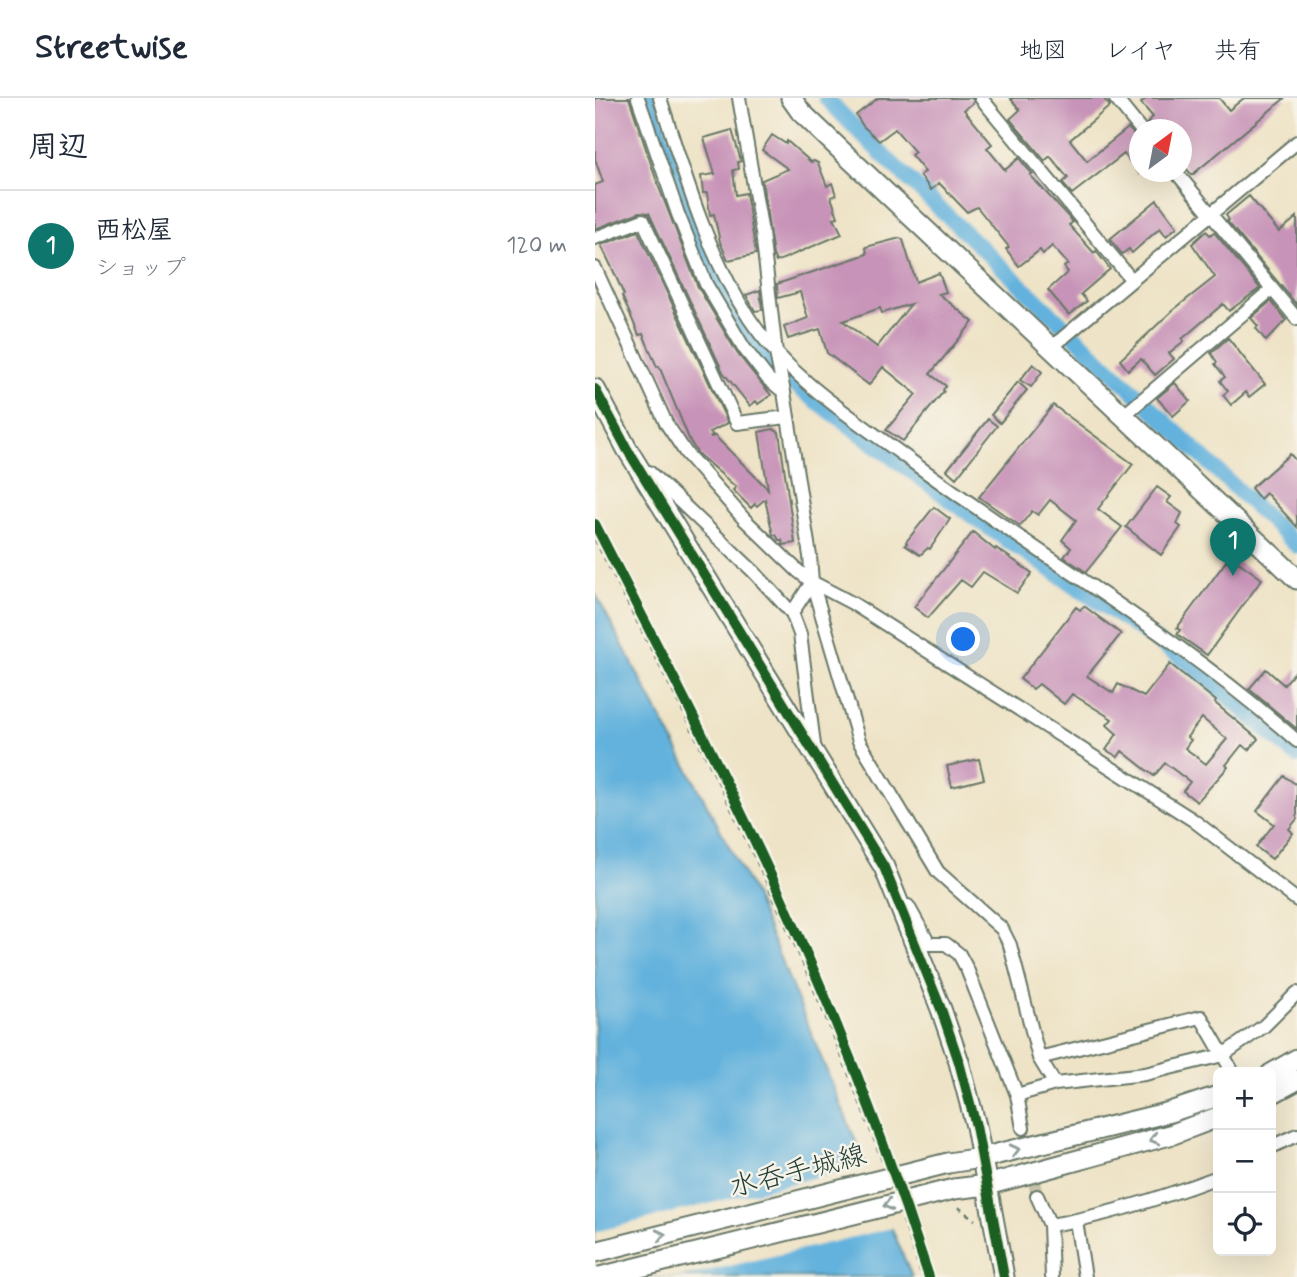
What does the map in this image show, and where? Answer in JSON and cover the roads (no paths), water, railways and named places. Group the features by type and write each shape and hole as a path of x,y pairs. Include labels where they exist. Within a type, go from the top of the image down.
{"street":[{"path":"638,98 678,214 706,284 744,348 768,379 783,387"},
{"path":"660,98 694,206 734,294 777,356 828,401 981,512 1211,668 1297,741"},
{"path":"791,98 801,112 848,157 1297,579"},
{"path":"981,98 1131,279"},
{"path":"1115,98 1132,119"},
{"path":"742,99 777,356 813,582 859,741 939,872 1002,929 1010,944 1039,1058 1055,1084"},
{"path":"1052,347 1297,142"},
{"path":"1184,182 1297,319"},
{"path":"595,239 643,220 737,423 787,417"},
{"path":"595,268 666,423 687,453 744,519 787,562 813,582 852,603 1133,780 1193,820 1297,900"},
{"path":"1123,415 1272,289"},
{"path":"595,389 627,449 929,944 946,944 959,954 1017,1095 1023,1128"},
{"path":"627,449 663,487 754,572 792,613 800,634 815,756"},
{"path":"792,613 813,582"},
{"path":"884,867 941,1009 959,1062 976,1126 1004,1277"},
{"path":"1017,1095 1055,1084 1145,1074 1223,1055 1264,1026 1297,993"},
{"path":"1039,1058 1201,1017 1230,1067"},
{"path":"1276,1071 1297,1059"},
{"path":"1276,1091 1297,1080"},
{"name":"水呑手城線","path":"595,1252 948,1163 981,1158 1170,1112 1213,1098"},
{"name":"水呑手城線","path":"600,1277 954,1189 987,1185 1173,1134 1213,1119"},
{"path":"1276,1145 1297,1135"},
{"path":"1050,1225 1076,1221 1181,1191 1213,1179"},
{"path":"1037,1196 1050,1225 1052,1277"},
{"path":"1076,1221 1085,1277"}],"water":[{"path":"595,593 751,888 912,1277 595,1277"}],"waterway":[{"path":"648,98 685,208 713,278 750,340 780,374 979,521 1189,663 1297,756"},
{"path":"826,98 866,139 1297,546"}],"tunnel":[{"path":"1023,1128 1037,1196"}],"place":[{"name":"西松屋","path":"1233,576"}]}
